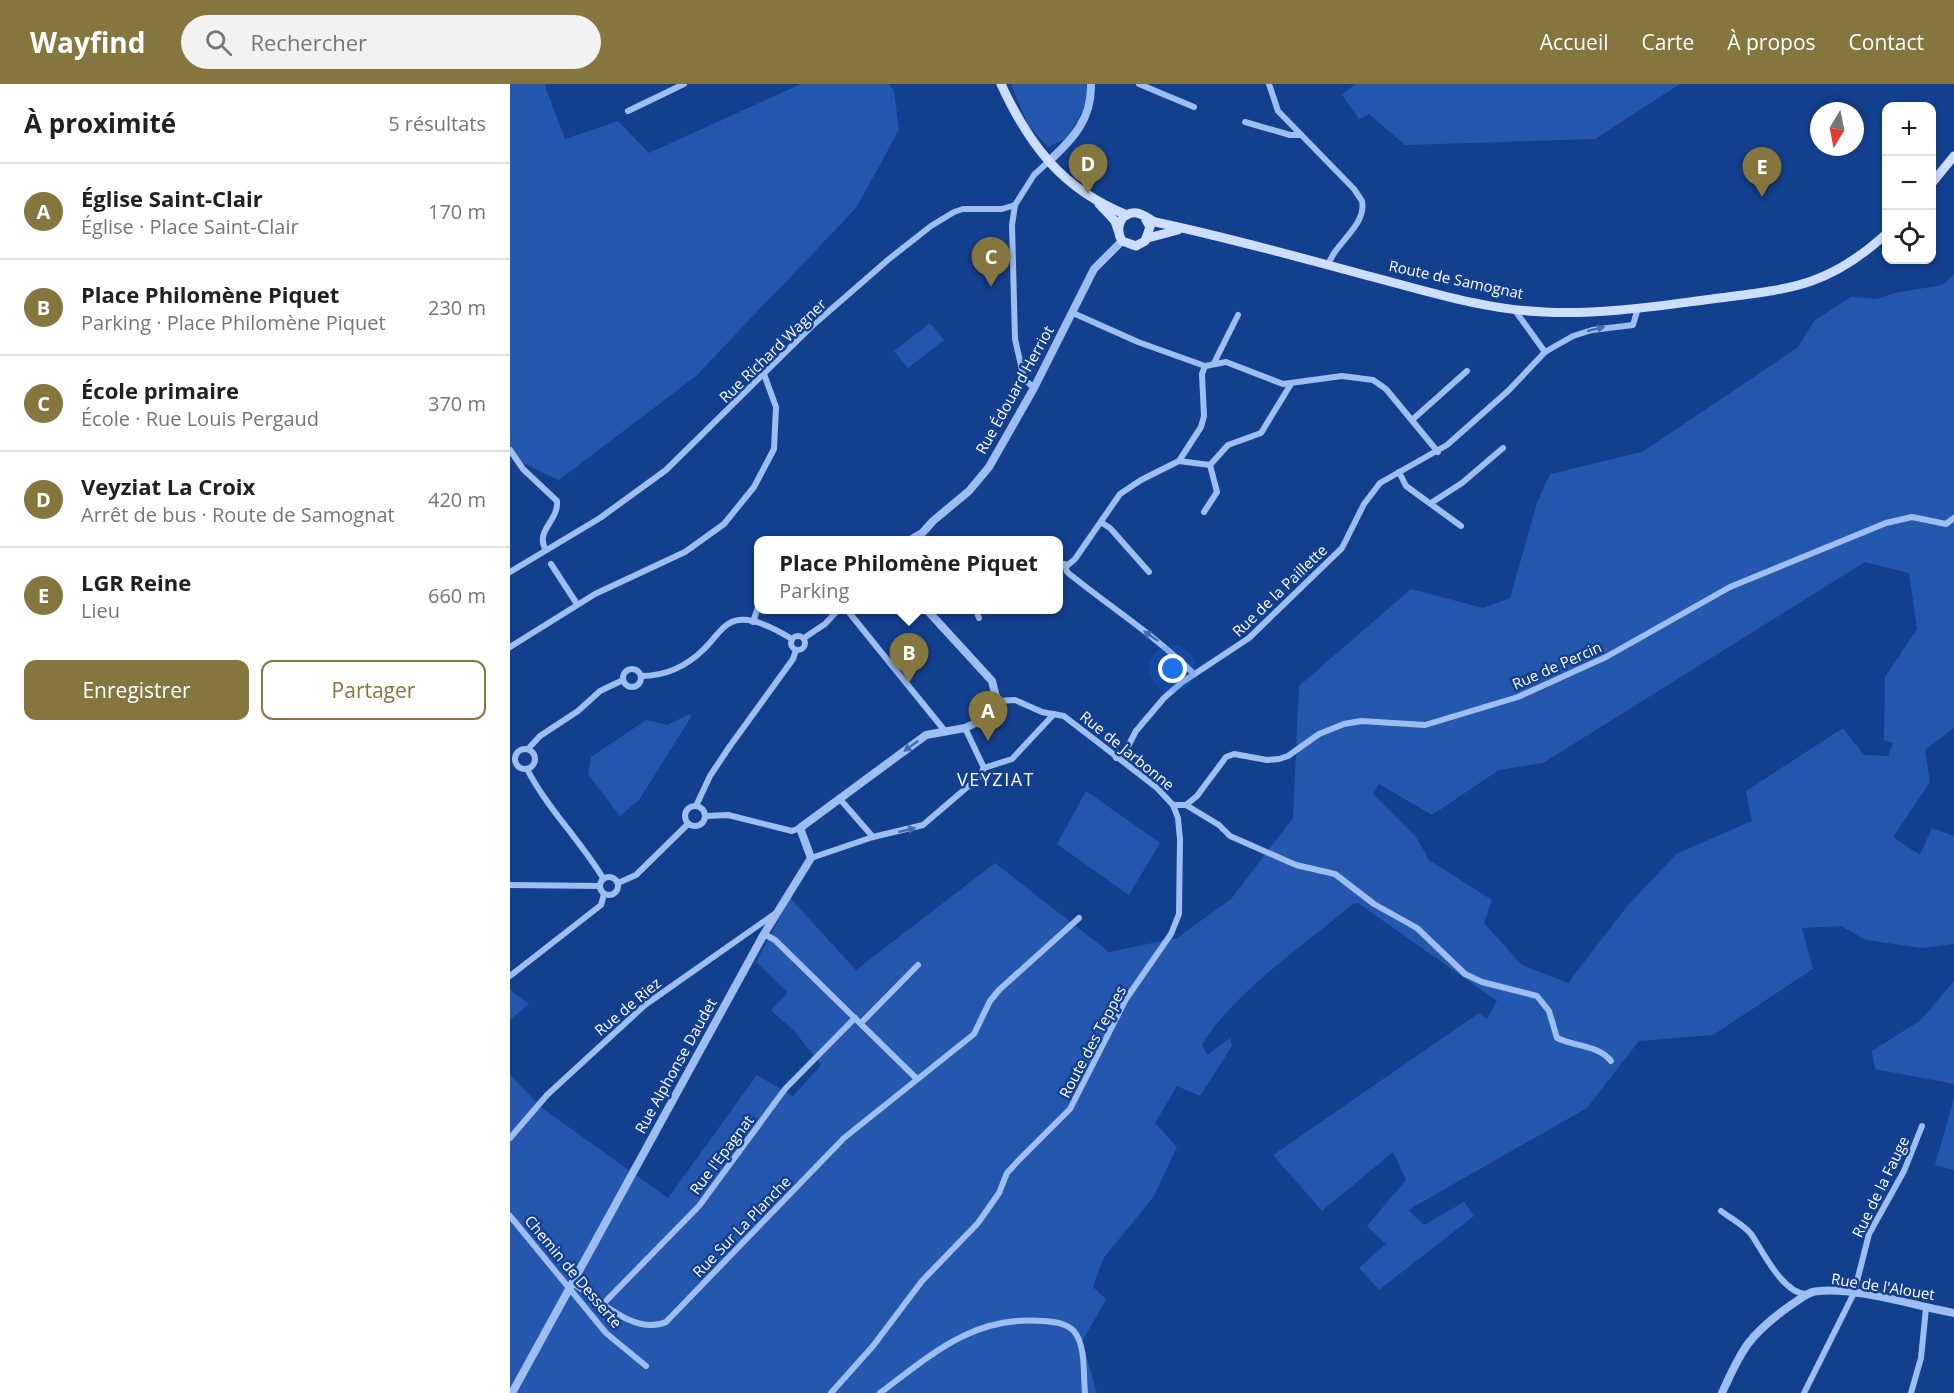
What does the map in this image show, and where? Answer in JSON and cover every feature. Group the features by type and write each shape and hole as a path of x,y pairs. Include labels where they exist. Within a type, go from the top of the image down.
{"main road":[{"path":"1001,84 1019,122 1048,162 1091,196 1115,221 1118,230 1122,241 1136,246 1148,238 1150,227 1145,218 1137,213 1127,215 1120,221 1118,230"},
{"path":"1936,178 1954,156"},
{"path":"1091,196 1127,215"},
{"name":"Route de Samognat","path":"1145,218 1460,300 1514,309 1578,313 1638,308 1797,287 1831,274 1861,257 1882,238"},
{"name":"Route de Samognat","path":"1148,238 1164,232 1188,229"}],"street":[{"path":"627,111 684,84"},
{"path":"1034,388 1026,381 1022,371 1015,339 1012,225 1015,204 1034,175 1085,121 1090,102 1091,84"},
{"path":"1139,84 1194,107"},
{"path":"1269,84 1278,111 1354,189 1362,201 1360,218 1335,249 1328,266"},
{"path":"1245,122 1290,135 1301,135"},
{"name":"Rue Richard Wagner","path":"510,572 625,501 666,470 796,341 863,281 945,217 963,209 1002,209 1015,204"},
{"name":"Rue Édouard Herriot","path":"920,536 978,481 1000,449 1034,388 1094,269 1122,241"},
{"name":"Rue de la Paillette","path":"1116,758 1126,750 1132,737 1157,705 1194,675 1249,638 1342,548 1369,496 1380,483 1438,452 1508,391 1545,352 1573,336 1592,330 1633,326 1638,308"},
{"path":"1514,309 1545,352"},
{"path":"1073,313 1138,342 1205,366 1214,363 1232,363 1276,382 1291,384 1342,376 1373,381 1386,389 1438,452"},
{"path":"1214,363 1238,315"},
{"path":"1063,564 1075,559 1120,494 1141,480 1179,461 1201,427 1204,416 1202,374 1205,366"},
{"path":"1412,420 1467,371"},
{"path":"510,647 578,604 704,541 724,524 754,487 774,449 776,407 764,374"},
{"path":"1210,465 1228,446 1261,433 1291,384"},
{"path":"1431,503 1462,483 1503,448"},
{"path":"510,450 523,469 557,501 556,513 542,537 546,550"},
{"path":"1179,461 1210,465"},
{"path":"1204,512 1217,492 1210,465"},
{"path":"1399,472 1406,486 1461,526"},
{"name":"Rue de Percin","path":"1186,805 1197,796 1226,757 1234,754 1267,760 1279,759 1288,756 1319,734 1344,724 1360,721 1425,725 1518,697 1606,657 1730,587 1894,520 1912,517 1946,524 1954,518"},
{"path":"1102,523 1110,528 1149,572"},
{"path":"915,536 925,530"},
{"path":"551,564 578,604"},
{"path":"1063,566 1067,572 1121,616 1164,645 1194,675"},
{"path":"753,622 756,614"},
{"path":"796,650 803,648 804,639 825,624 834,614"},
{"path":"851,614 945,731"},
{"path":"706,816 728,815 792,831 800,828 926,735 965,728 986,718 997,701 992,681 932,614"},
{"path":"978,614 979,618"},
{"path":"527,768 520,767 515,760 517,752 528,749 540,736 578,711 600,691 623,680 628,670 634,669 641,676 652,676 683,666 702,651 725,626 738,619 753,622 792,639"},
{"path":"796,650 790,645 792,639 795,636 804,639"},
{"path":"696,806 710,776 793,659 796,650"},
{"path":"623,680 626,685 633,687 640,683 641,676"},
{"name":"Rue de Jarbonne","path":"997,701 1015,700 1042,712 1064,716 1156,787 1173,805"},
{"path":"800,828 811,858 873,837 923,825 979,777 984,768 1012,759 1054,714"},
{"path":"965,728 984,768"},
{"path":"527,768 535,760 528,749"},
{"path":"527,768 540,793 567,825 603,878"},
{"path":"839,798 873,837"},
{"path":"1173,805 1186,805 1219,825 1230,836 1296,864 1335,874 1374,904 1417,928 1465,974 1482,982 1537,996 1549,1011 1557,1038 1568,1043 1603,1051 1611,1061"},
{"name":"Route des Teppes","path":"831,1393 873,1346 922,1281 978,1223 1017,1161 1058,1123 1080,1093 1126,999 1171,934 1179,914 1180,839 1178,818 1173,805"},
{"path":"688,824 686,812 690,807 702,808 706,816"},
{"path":"688,824 695,827 701,825 706,816"},
{"path":"604,894 613,894 618,883 636,875 688,824"},
{"name":"Rue Alphonse Daudet","path":"512,1393 776,912 811,858"},
{"path":"603,878 612,877 618,883"},
{"path":"510,976 601,905 604,894 600,886 603,878"},
{"path":"510,885 600,886"},
{"name":"Rue de Riez","path":"510,1138 547,1095 645,1005 776,912"},
{"name":"Rue Sur La Planche","path":"570,1286 604,1303 633,1323 646,1327 666,1322 844,1138 916,1078 974,1034 990,1001 999,990 1079,918"},
{"path":"764,934 775,940 916,1078"},
{"path":"861,1023 918,964"},
{"name":"Rue l'Epagnat","path":"604,1303 699,1206 785,1089 855,1018"},
{"name":"Rue de la Fauge","path":"1804,1393 1854,1293 1869,1234 1904,1171 1922,1126"},
{"path":"1721,1211 1750,1232 1767,1262 1785,1282 1801,1293 1808,1294"},
{"name":"Chemin de Desserte","path":"510,1216 570,1286 606,1333 646,1366"},
{"name":"Rue de l'Alouet","path":"1808,1294 1818,1290 1854,1293 1954,1313"},
{"path":"1722,1393 1740,1354 1752,1336 1764,1324 1808,1294"},
{"path":"1911,1393 1921,1358 1926,1308"},
{"path":"880,1393 943,1345 972,1331 1008,1320 1058,1322 1071,1328 1081,1345 1085,1393"}],"shaded area":[{"path":"510,84 547,84 545,86 565,139 618,121 649,153 801,84 889,84 894,91 899,130 856,208 696,376 559,480 510,457"},
{"path":"1011,84 1087,84 1087,99 1067,138 1048,147 1028,125"},
{"path":"1355,84 1680,84 1595,139 1405,145 1369,114 1359,119 1342,95"},
{"path":"1954,274 1954,728 1925,750 1930,782 1893,837 1920,855 1932,828 1954,836 1954,944 1922,948 1866,940 1841,926 1802,928 1813,969 1713,1035 1639,1041 1587,1108 1408,1210 1424,1225 1464,1202 1474,1216 1379,1290 1359,1268 1386,1244 1367,1226 1406,1180 1393,1152 1322,1211 1273,1155 1479,1013 1487,1019 1497,1001 1358,903 1353,904 1272,969 1234,1005 1202,1044 1207,1055 1230,1038 1232,1046 1200,1096 1177,1086 1155,1123 1177,1147 1154,1196 1103,1259 1093,1287 1106,1299 1082,1342 1097,1393 510,1393 510,1075 542,1108 668,1198 757,1075 793,1096 821,1065 795,1032 771,1010 788,993 756,962 790,898 856,970 995,863 1109,952 1177,938 1231,899 1293,818 1299,686 1411,589 1483,608 1510,598 1537,503 1550,474 1642,452 1797,348 1815,320 1851,297 1876,299 1895,293 1942,285","holes":["1865,562 1909,573 1917,629 1885,677 1884,740 1893,743 1888,756 1864,755 1843,728 1746,791 1752,821 1676,854 1625,909 1568,983 1522,965 1484,923 1492,900 1429,860 1416,837 1373,794 1379,784 1432,815 1499,770 1543,763"]},
{"path":"930,323 944,340 908,368 894,351"},
{"path":"690,714 691,717 639,800 620,816 588,774 591,757 646,720 667,725"},
{"path":"1086,791 1160,843 1129,895 1057,844"},
{"path":"1954,981 1954,1084 1875,1069 1872,1051 1921,1020"},
{"path":"510,990 529,1004 510,1020"},
{"path":"1954,1098 1954,1170 1935,1165"}],"place":[{"name":"Veyziat La Croix","path":"1088,194"},
{"name":"LGR Reine","path":"1762,197"},
{"name":"École primaire","path":"991,287"},
{"name":"Place Philomène Piquet","path":"909,683"},
{"name":"Église Saint-Clair","path":"988,741"}],"district":[{"name":"VEYZIAT","path":"996,780"}]}
